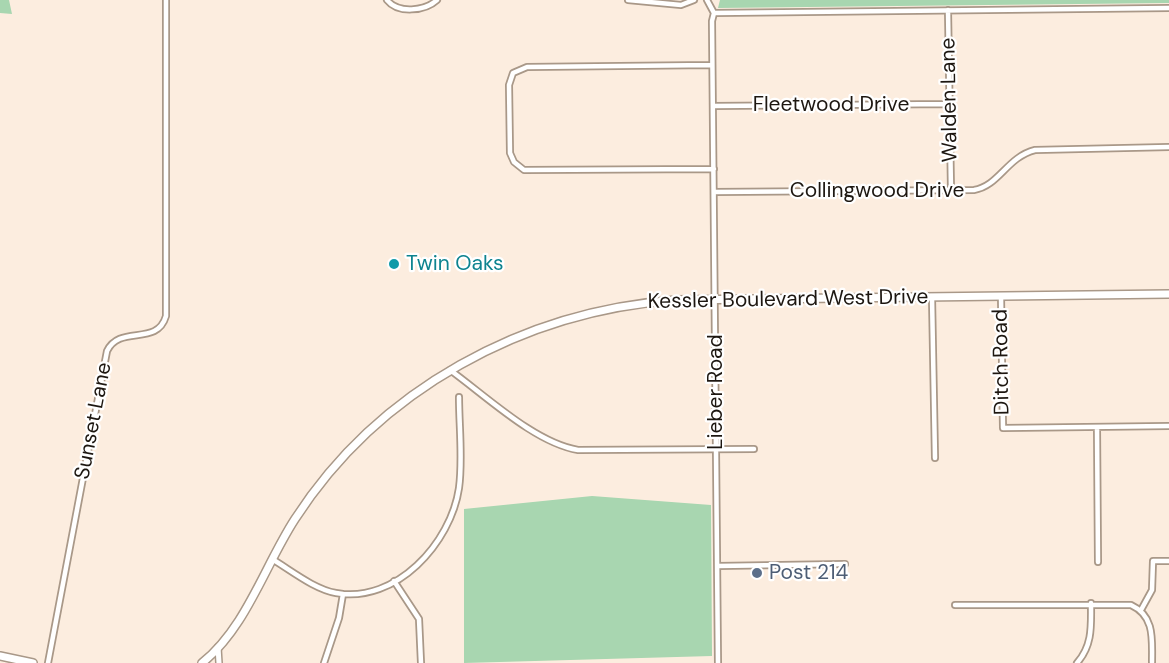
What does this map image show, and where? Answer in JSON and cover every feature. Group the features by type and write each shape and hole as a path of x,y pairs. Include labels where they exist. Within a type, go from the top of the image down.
{"main road":[{"name":"Kessler Boulevard West Drive","path":"202,663 218,647 237,621 306,503 349,451 402,403 450,370 512,338 577,316 636,304 715,298 1169,294"},
{"path":"0,656 33,663"}],"street":[{"name":"Sunset Lane","path":"48,663 107,351 113,342 122,336 155,332 166,318 166,0"},
{"path":"387,0 394,6 404,9 425,7 437,0"},
{"path":"628,0 681,5 694,0"},
{"path":"707,0 714,12 1169,8"},
{"name":"Walden Lane","path":"948,10 951,190"},
{"name":"Lieber Road","path":"714,12 712,65 718,663"},
{"path":"712,65 527,67 517,70 509,83 510,153 515,164 528,172 714,169"},
{"name":"Fleetwood Drive","path":"713,106 950,105"},
{"name":"Collingwood Drive","path":"714,192 983,188 992,182 1012,160 1035,150 1169,147"},
{"name":"Ditch Road","path":"1001,296 1003,428 1097,427"},
{"path":"932,297 935,458"},
{"path":"450,370 542,438 562,447 578,450 754,449"},
{"path":"272,559 326,590 343,594 374,591 394,581 430,551 454,510 460,484 459,397"},
{"path":"1098,562 1097,427 1169,426"},
{"path":"1141,610 1152,590 1153,561 1169,561"},
{"path":"717,566 845,564"},
{"path":"394,581 419,619 421,663"},
{"path":"324,663 339,618 343,594"},
{"path":"1077,663 1086,650 1090,638 1090,603"},
{"path":"955,605 1123,603 1141,610 1151,628 1152,662"},
{"path":"218,647 219,663"}],"green space":[{"path":"0,0 9,0 12,14 0,13"},
{"path":"720,0 1169,0 1169,3 718,8"},
{"path":"592,496 711,505 712,656 464,663 464,509"}],"place":[{"name":"Twin Oaks","path":"394,264"},
{"name":"Post 214","path":"757,573"}]}
